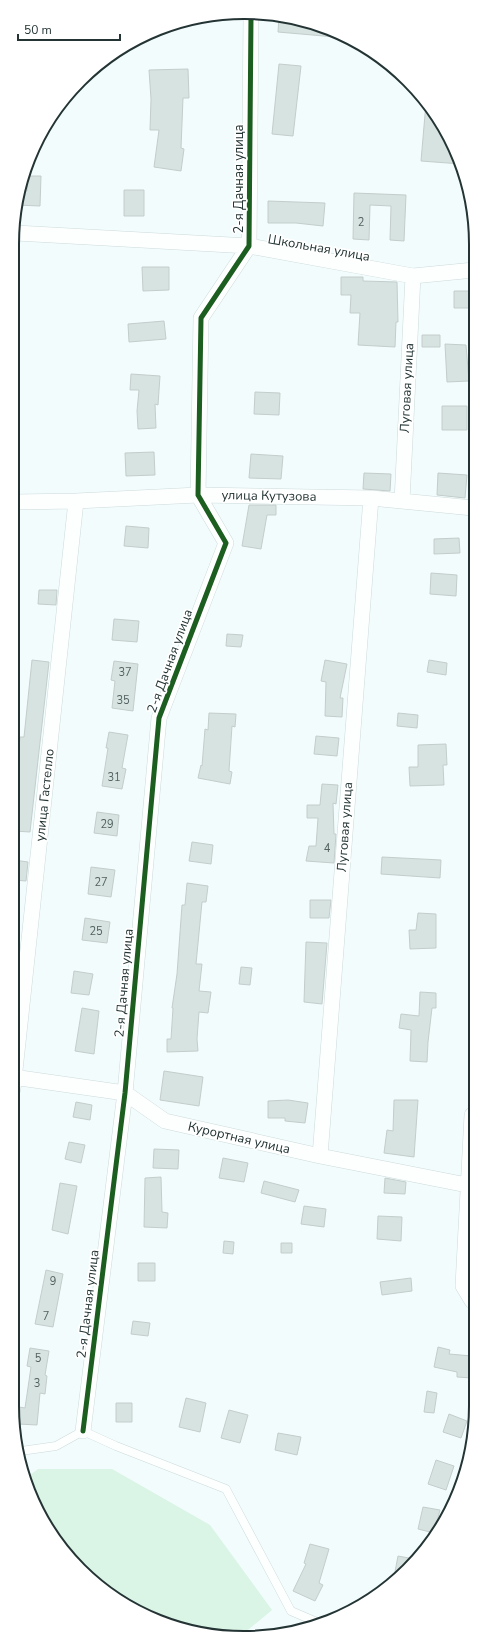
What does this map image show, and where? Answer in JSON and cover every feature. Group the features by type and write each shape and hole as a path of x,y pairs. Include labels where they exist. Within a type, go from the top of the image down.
{"street":[{"name":"2-я Дачная улица","path":"83,1431 125,1093 160,718 226,543 198,495 201,318 249,246 251,19"},
{"name":"Школьная улица","path":"19,233 249,246 413,276 469,270"},
{"name":"Луговая улица","path":"402,501 413,276"},
{"name":"улица Кутузова","path":"19,502 76,501 198,495 371,498 469,508"},
{"name":"Луговая улица","path":"320,1156 371,498"},
{"name":"улица Гастелло","path":"19,1034 76,501"},
{"name":"Курортная улица","path":"19,1082 125,1093 165,1121 320,1156 469,1185"},
{"path":"469,1199 463,1286 469,1296"}],"lane":[{"path":"23,1451 56,1446 83,1431 116,1446 226,1488 291,1610 312,1620"}],"green space":[{"path":"38,1469 112,1469 210,1525 272,1610 247,1631 229,1631 200,1627 172,1619 131,1601 107,1585 85,1565 65,1543 42,1506 30,1475"}],"building":[{"path":"279,22 288,23 332,37 278,32"},
{"path":"279,64 301,66 293,136 272,134"},
{"path":"188,69 189,98 183,98 181,148 184,149 181,171 154,167 159,130 150,130 151,99 149,70"},
{"path":"425,111 446,144 454,163 421,161"},
{"path":"30,176 41,176 40,206 22,205 26,191 27,191"},
{"path":"124,190 144,190 144,216 124,216"},
{"path":"354,193 406,195 404,241 390,240 391,206 370,205 369,240 353,239"},
{"path":"268,201 325,203 323,226 296,223 268,223"},
{"path":"142,267 169,267 169,290 143,291"},
{"path":"341,277 363,277 363,281 397,282 398,322 396,322 395,347 358,345 360,313 350,313 351,295 341,295"},
{"path":"454,291 469,291 469,308 454,308"},
{"path":"164,321 166,339 129,342 128,324"},
{"path":"422,335 440,335 440,347 422,347"},
{"path":"445,344 466,345 469,381 447,382"},
{"path":"131,374 160,376 158,405 155,404 156,428 138,429 137,411 139,390 130,390"},
{"path":"255,392 280,393 279,415 254,414"},
{"path":"442,406 467,406 467,430 442,430"},
{"path":"154,452 155,475 126,476 125,453"},
{"path":"251,454 283,456 281,479 249,478"},
{"path":"364,473 391,474 390,491 363,489"},
{"path":"438,473 467,475 465,498 437,495"},
{"path":"249,505 276,505 276,515 267,515 261,549 242,546"},
{"path":"126,526 149,528 148,548 124,546"},
{"path":"459,538 460,553 434,554 434,539"},
{"path":"431,573 457,575 456,596 430,594"},
{"path":"39,590 57,590 56,605 38,604"},
{"path":"114,619 139,621 137,642 112,640"},
{"path":"227,634 243,635 241,647 226,646"},
{"path":"32,660 49,662 30,832 19,831 19,747 20,737 24,737"},
{"path":"325,660 347,664 340,698 343,698 342,717 325,716 326,682 321,681"},
{"path":"429,660 447,663 446,675 427,672"},
{"path":"114,661 138,664 133,711 112,708 115,681 111,680"},
{"path":"209,713 236,714 235,727 232,726 229,771 232,772 230,784 198,778 201,765 202,766 205,729 208,730"},
{"path":"398,713 418,715 417,728 397,726"},
{"path":"109,732 128,735 122,768 126,769 122,789 102,786"},
{"path":"316,736 339,738 337,756 314,754"},
{"path":"446,744 447,765 443,765 444,785 410,786 409,767 418,767 418,745"},
{"path":"322,784 338,785 336,804 333,803 334,834 336,834 334,863 306,861 309,846 316,846 318,818 307,818 307,805 320,805"},
{"path":"97,812 119,815 117,836 94,833"},
{"path":"192,842 213,845 211,864 189,861"},
{"path":"382,857 441,860 440,878 381,874"},
{"path":"19,861 28,862 26,881 19,880"},
{"path":"91,867 115,870 111,897 88,894"},
{"path":"187,883 208,886 206,902 202,902 196,964 202,964 199,991 211,992 208,1013 199,1012 197,1039 198,1051 167,1052 167,1039 171,1039 172,1008 177,974 182,905 185,905"},
{"path":"310,900 331,900 329,918 310,918"},
{"path":"418,913 436,914 436,948 410,949 409,930 416,930"},
{"path":"85,918 110,922 107,943 82,940"},
{"path":"306,942 327,943 322,1004 304,1002"},
{"path":"241,967 252,968 250,985 239,984"},
{"path":"74,971 93,974 89,995 71,993"},
{"path":"420,992 436,993 436,1008 432,1008 427,1062 410,1061 411,1030 399,1028 401,1014 419,1016"},
{"path":"82,1008 99,1011 94,1054 75,1051"},
{"path":"164,1071 203,1077 199,1106 160,1100"},
{"path":"288,1100 308,1103 305,1123 285,1121 285,1118 268,1118 268,1101"},
{"path":"394,1100 418,1100 414,1157 384,1153 387,1130 393,1131"},
{"path":"76,1102 92,1105 90,1120 73,1117"},
{"path":"69,1142 85,1145 81,1163 65,1159"},
{"path":"154,1149 179,1150 178,1169 153,1168"},
{"path":"223,1158 248,1163 244,1182 219,1178"},
{"path":"161,1177 162,1212 168,1213 167,1228 144,1227 145,1178"},
{"path":"385,1178 406,1182 405,1194 384,1193"},
{"path":"264,1181 299,1190 295,1202 261,1193"},
{"path":"60,1183 77,1186 68,1234 52,1230"},
{"path":"304,1206 326,1209 324,1227 301,1224"},
{"path":"378,1216 402,1217 401,1241 377,1239"},
{"path":"224,1241 234,1242 233,1254 223,1253"},
{"path":"281,1243 292,1243 292,1253 281,1253"},
{"path":"138,1263 155,1263 155,1281 138,1281"},
{"path":"46,1270 63,1274 53,1327 35,1324"},
{"path":"411,1278 412,1291 382,1295 380,1282"},
{"path":"133,1321 150,1323 148,1336 131,1334"},
{"path":"438,1347 450,1350 449,1354 469,1356 469,1378 457,1377 457,1372 434,1367"},
{"path":"30,1348 49,1351 45,1375 47,1376 45,1394 40,1393 37,1425 19,1424 19,1407 25,1408 31,1367 27,1366"},
{"path":"427,1391 437,1393 434,1413 424,1412"},
{"path":"186,1398 206,1403 200,1432 179,1427"},
{"path":"116,1403 132,1403 132,1422 116,1422"},
{"path":"229,1410 248,1415 240,1443 221,1438"},
{"path":"449,1414 467,1421 461,1438 443,1432"},
{"path":"278,1433 301,1437 297,1455 275,1450"},
{"path":"436,1460 454,1466 446,1490 428,1484"},
{"path":"423,1507 440,1510 437,1521 430,1532 418,1529"},
{"path":"310,1544 329,1549 319,1583 323,1585 315,1601 293,1591 306,1564 304,1563"},
{"path":"398,1556 409,1558 403,1565 395,1572"}],"cycle path":[{"path":"83,1431 125,1093 159,718 226,543 198,495 201,318 249,246 251,19"}]}
